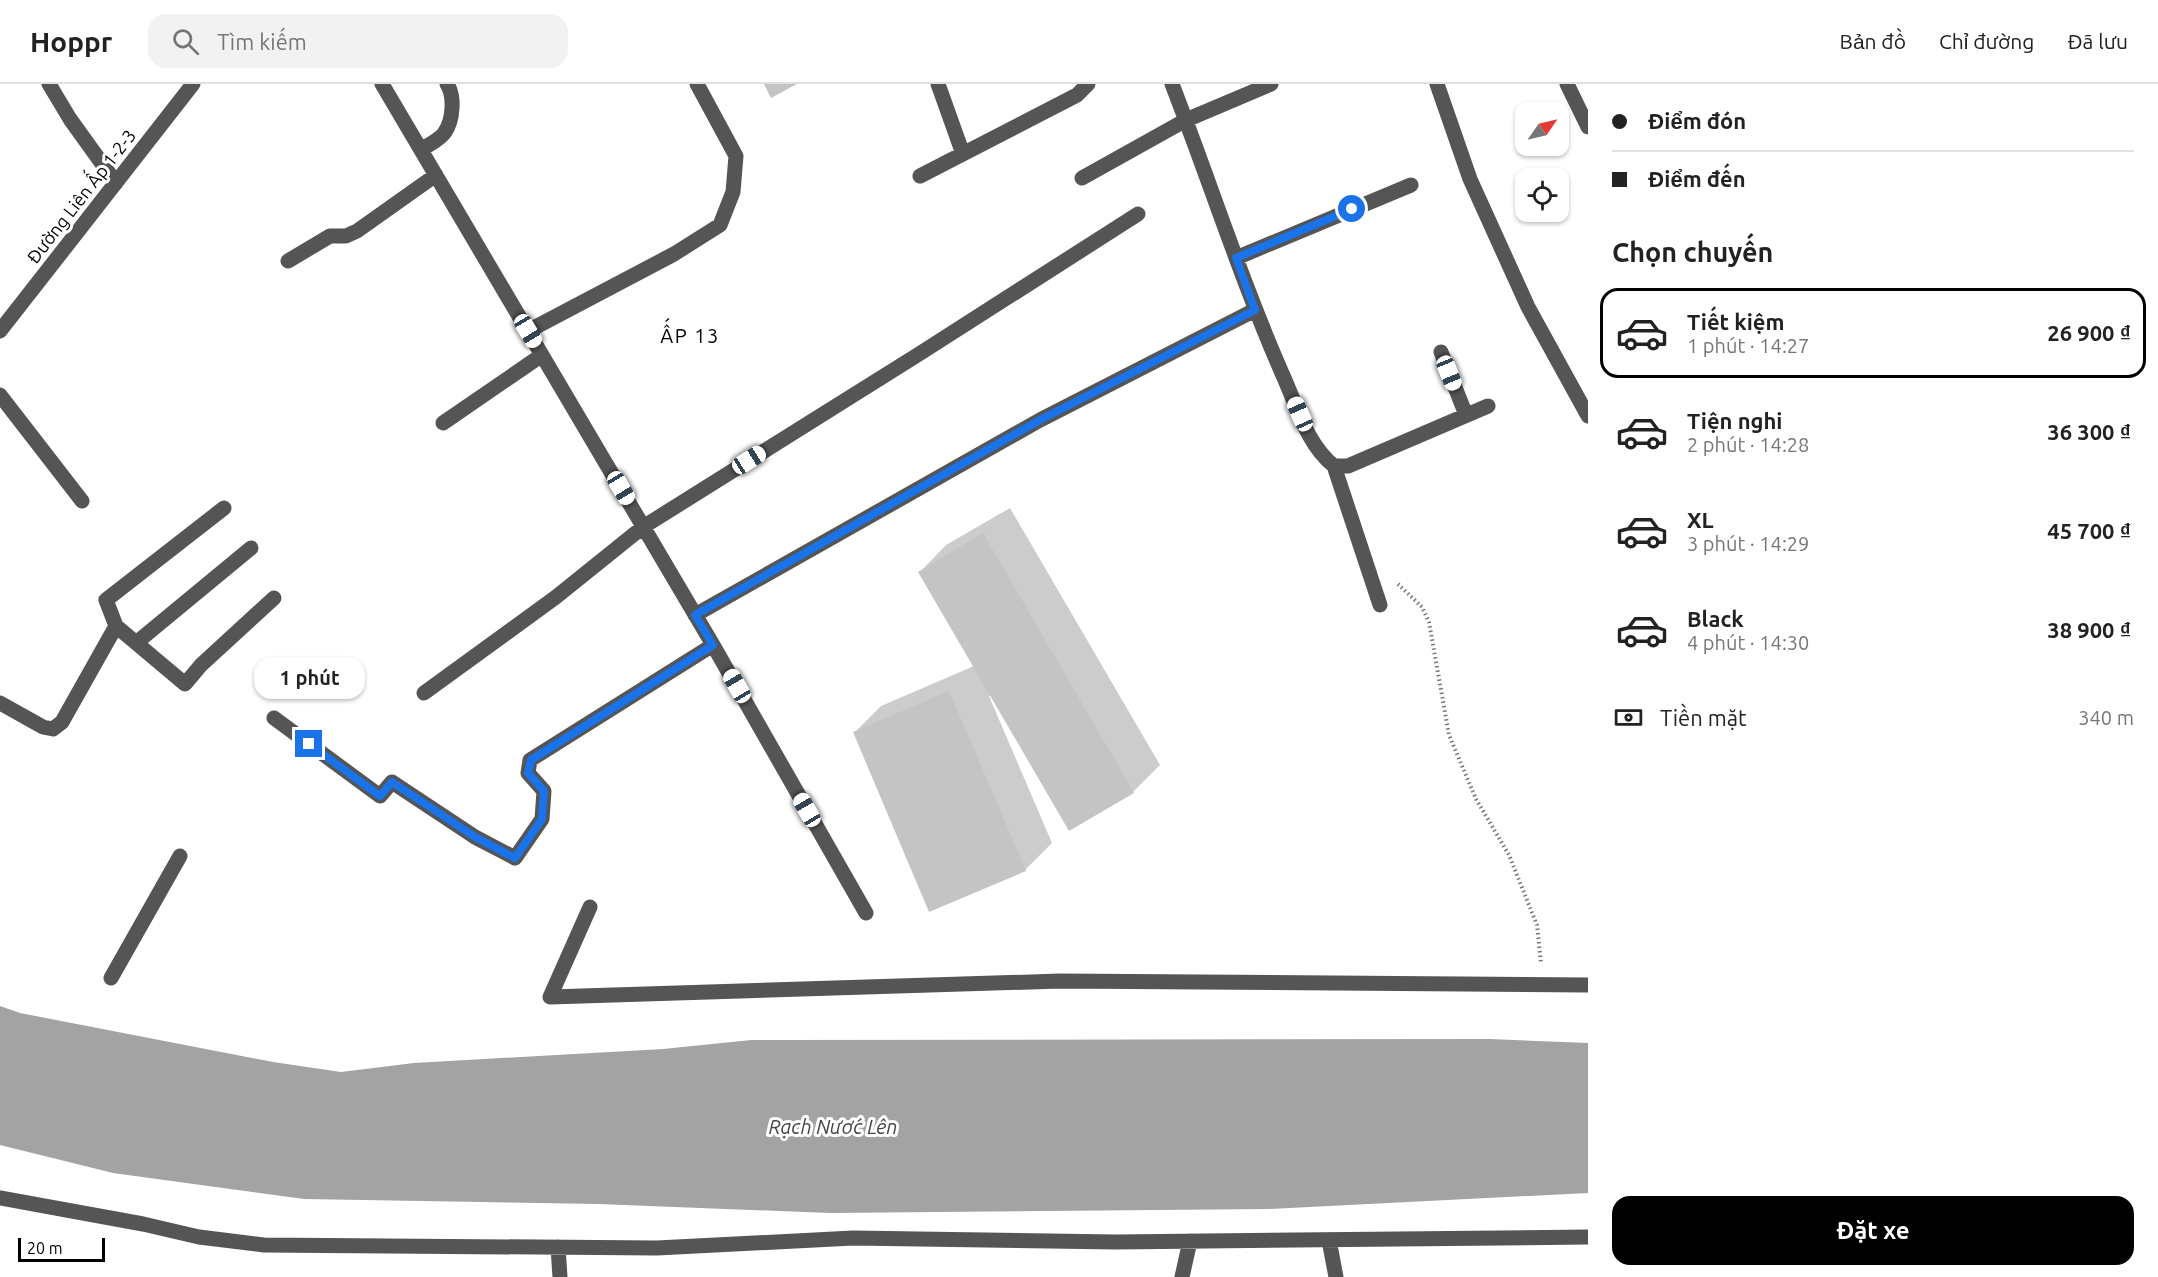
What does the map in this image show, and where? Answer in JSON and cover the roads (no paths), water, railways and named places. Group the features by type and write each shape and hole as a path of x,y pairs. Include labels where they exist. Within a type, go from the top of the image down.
{"street":[{"path":"49,84 70,119 116,183"},
{"name":"Đường Liên Ấp 1-2-3","path":"0,330 193,84"},
{"path":"382,84 713,645 866,913"},
{"path":"422,150 445,133 452,110 447,84"},
{"path":"528,331 674,254 720,225 733,192 735,156 697,84"},
{"path":"938,84 963,154"},
{"path":"920,176 1077,95 1088,84"},
{"path":"1172,84 1255,310 1309,435 1319,453 1334,466 1380,606"},
{"path":"1082,178 1186,120 1271,84"},
{"path":"1437,84 1470,179 1528,307 1588,416"},
{"path":"1567,84 1588,126"},
{"path":"288,261 330,236 346,236 357,231 436,175"},
{"path":"1236,258 1411,185"},
{"path":"424,693 556,597 644,527 1138,214"},
{"path":"695,615 1040,420 1255,310"},
{"path":"1441,352 1467,415"},
{"path":"443,423 542,355"},
{"path":"0,395 82,501"},
{"path":"1334,466 1348,466 1363,461 1488,406"},
{"path":"224,508 106,600 116,626 185,684 201,664 274,598"},
{"path":"136,643 251,548"},
{"path":"0,703 43,727 53,729 62,722 116,626"},
{"path":"274,718 380,796 392,782 475,837 515,858 542,819 544,791 528,773 531,760 713,645"},
{"path":"111,978 180,856"},
{"path":"590,908 550,997 1060,981 1588,985"},
{"path":"0,1198 143,1224 199,1237 264,1245 657,1248 853,1238 1190,1242 1588,1237"},
{"path":"1329,1240 1336,1277"},
{"path":"1182,1277 1190,1242"},
{"path":"558,1247 560,1277"}],"water":[{"name":"Rạch Nước Lên","path":"0,1006 20,1013 273,1062 341,1072 414,1063 663,1049 751,1040 1490,1039 1588,1043 1588,1193 1269,1209 830,1213 598,1204 304,1199 113,1173 0,1145"}],"district":[{"name":"ẤP 13","path":"690,335"}]}
